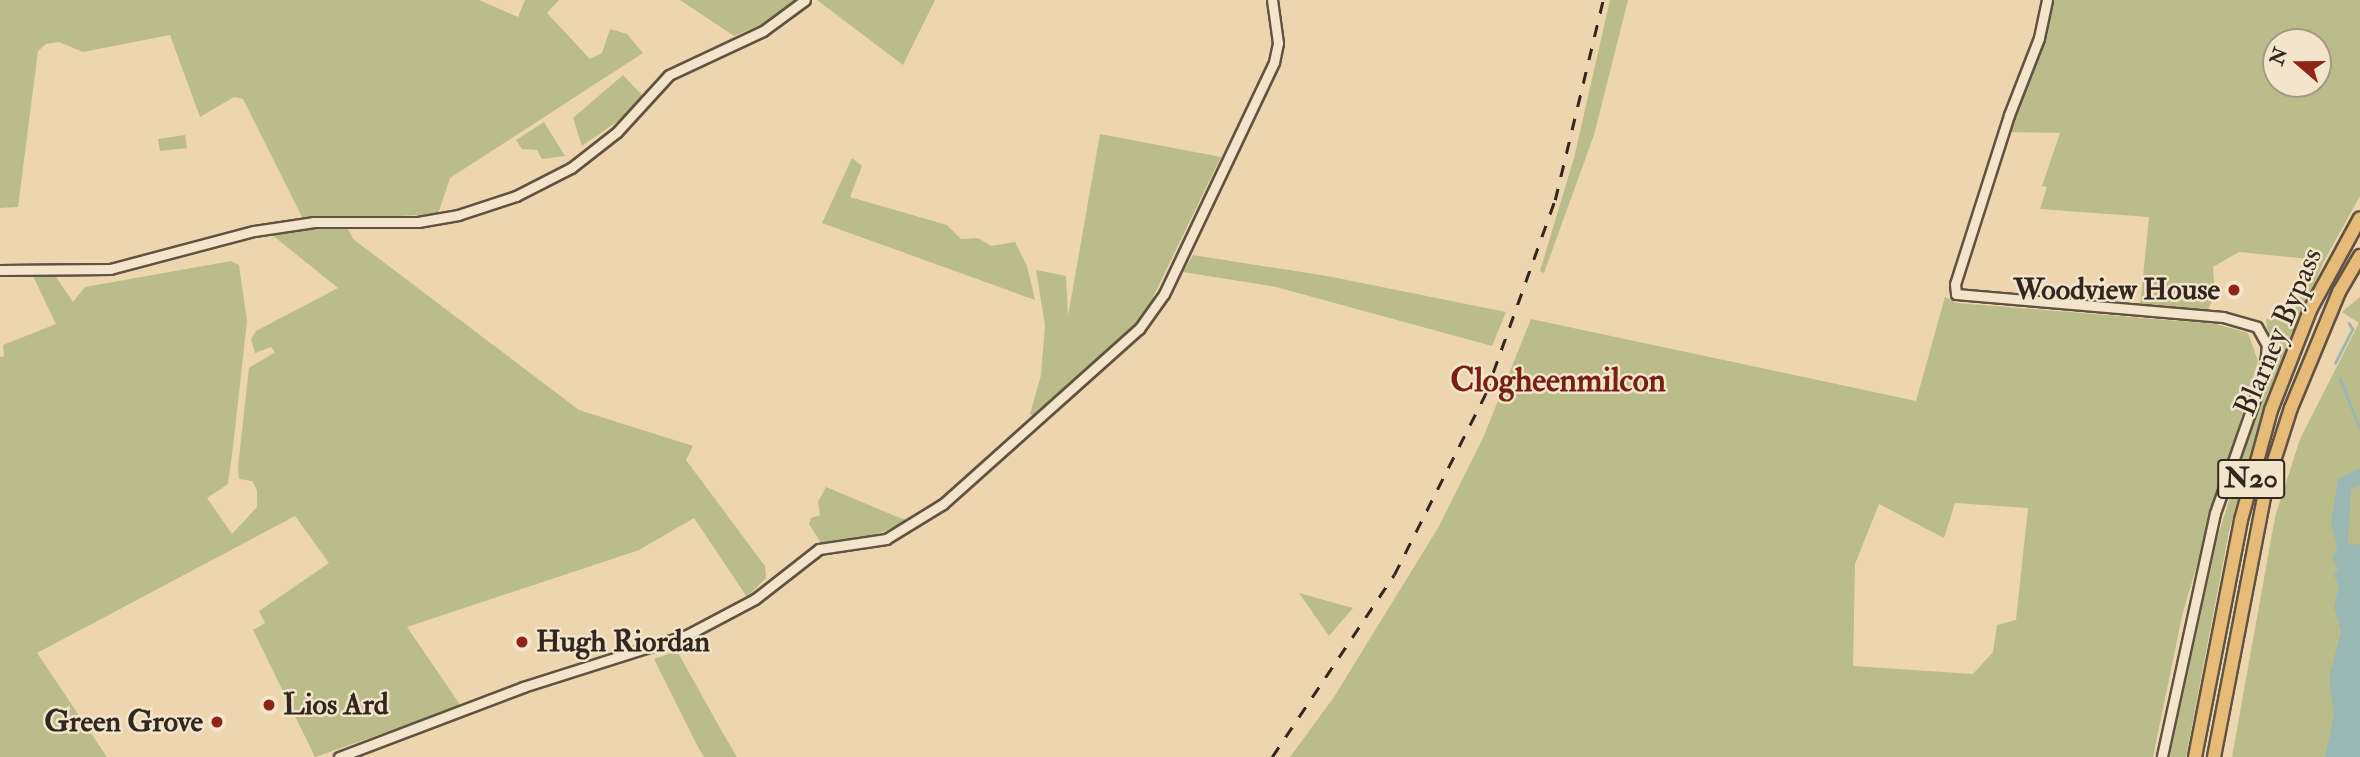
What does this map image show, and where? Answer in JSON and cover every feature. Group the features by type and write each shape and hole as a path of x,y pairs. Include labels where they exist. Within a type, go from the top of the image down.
{"highway":[{"name":"Blarney Bypass","path":"2195,757 2242,520 2271,410 2311,308 2360,218"},
{"name":"Blarney Bypass","path":"2214,757 2267,483 2291,408 2339,292 2360,256"}],"street":[{"path":"0,270 110,269 254,231 314,222 418,222 458,215 516,196 570,168 608,139 669,75 763,31 805,0"},
{"path":"339,757 523,687 687,635 755,598 819,549 886,539 943,504 1139,329 1164,294 1275,62 1278,43 1272,0"},
{"path":"2047,0 2039,38 2009,115 1955,284 1956,294 2223,317 2257,327 2267,345 2264,373 2215,513 2162,757"}],"green space":[{"path":"0,0 479,0 518,17 525,0 559,0 547,13 590,59 602,53 610,29 627,34 643,53 450,178 438,214 304,221 243,99 234,97 200,117 170,35 83,52 59,42 46,44 38,51 18,207 0,208"},
{"path":"680,0 796,0 763,24 734,36"},
{"path":"817,0 935,0 903,65"},
{"path":"1610,0 1628,0 1594,135 1544,273 1540,271 1574,158"},
{"path":"2047,0 2360,0 2360,196 2324,261 2268,393 2229,531 2186,757 2169,757 2217,539 2272,361 2266,319 2290,318 2319,260 2239,252 2213,267 2215,295 2205,316 2140,307 2149,217 2040,209 2047,187 2042,186 2060,133 2004,132"},
{"path":"623,75 642,95 628,114 582,146 573,118"},
{"path":"544,122 565,156 542,159 537,150 522,149 516,140"},
{"path":"1100,134 1221,157 1153,297 1157,299 1143,319 1036,417 1030,414 1041,375 1045,325 1036,270 1066,276 1068,316"},
{"path":"185,135 187,148 160,151 158,139"},
{"path":"852,158 862,166 850,197 947,225 961,239 978,238 991,246 1015,242 1027,266 1035,300 822,223"},
{"path":"344,221 353,239 579,410 693,446 686,460 765,566 766,578 747,597 694,518 639,550 407,627 461,706 315,757 253,630 265,623 259,611 329,563 295,516 37,653 107,757 0,757 0,357 4,356 3,345 56,324 32,274 54,274 73,302 85,287 231,261 239,265 247,321 228,484 207,498 232,534 257,507 257,490 252,481 239,479 238,466 249,368 275,352 271,347 255,353 251,339 256,331 338,288 266,230"},
{"path":"1193,255 1327,276 1506,312 1492,346 1276,287 1183,272"},
{"path":"1945,297 1957,303 2216,324 2248,333 2258,361 2183,612 2153,757 1290,757 1334,697 1438,528 1483,438 1531,319 1916,401","holes":["1955,503 2028,508 2016,620 1997,625 1993,652 1973,674 1853,666 1855,564 1879,504 1944,538"]},
{"path":"2360,297 2360,757 2232,757 2275,517 2300,439 2359,323 2342,312"},
{"path":"826,487 909,520 878,534 821,543 809,524 811,518 820,515 818,502"},
{"path":"1299,593 1313,597 1353,608 1329,636"},
{"path":"677,651 737,757 704,757 699,749 654,659"}],"water":[{"path":"2360,468 2360,485 2351,489 2348,543 2360,545 2360,757 2325,757 2334,716 2329,678 2341,631 2334,607 2339,587 2334,575 2338,569 2332,559 2337,547 2331,523 2338,479"}],"waterway":[{"path":"2335,363 2352,329 2349,324"},
{"path":"2340,378 2360,428"}],"railway":[{"path":"1272,757 1394,575 1485,395 1555,200 1603,0"}],"place":[{"name":"Woodview House","path":"2234,290"},
{"name":"Hugh Riordan","path":"522,642"},
{"name":"Lios Ard","path":"269,705"},
{"name":"Green Grove","path":"217,722"}],"district":[{"name":"Clogheenmilcon","path":"1558,381"}]}
